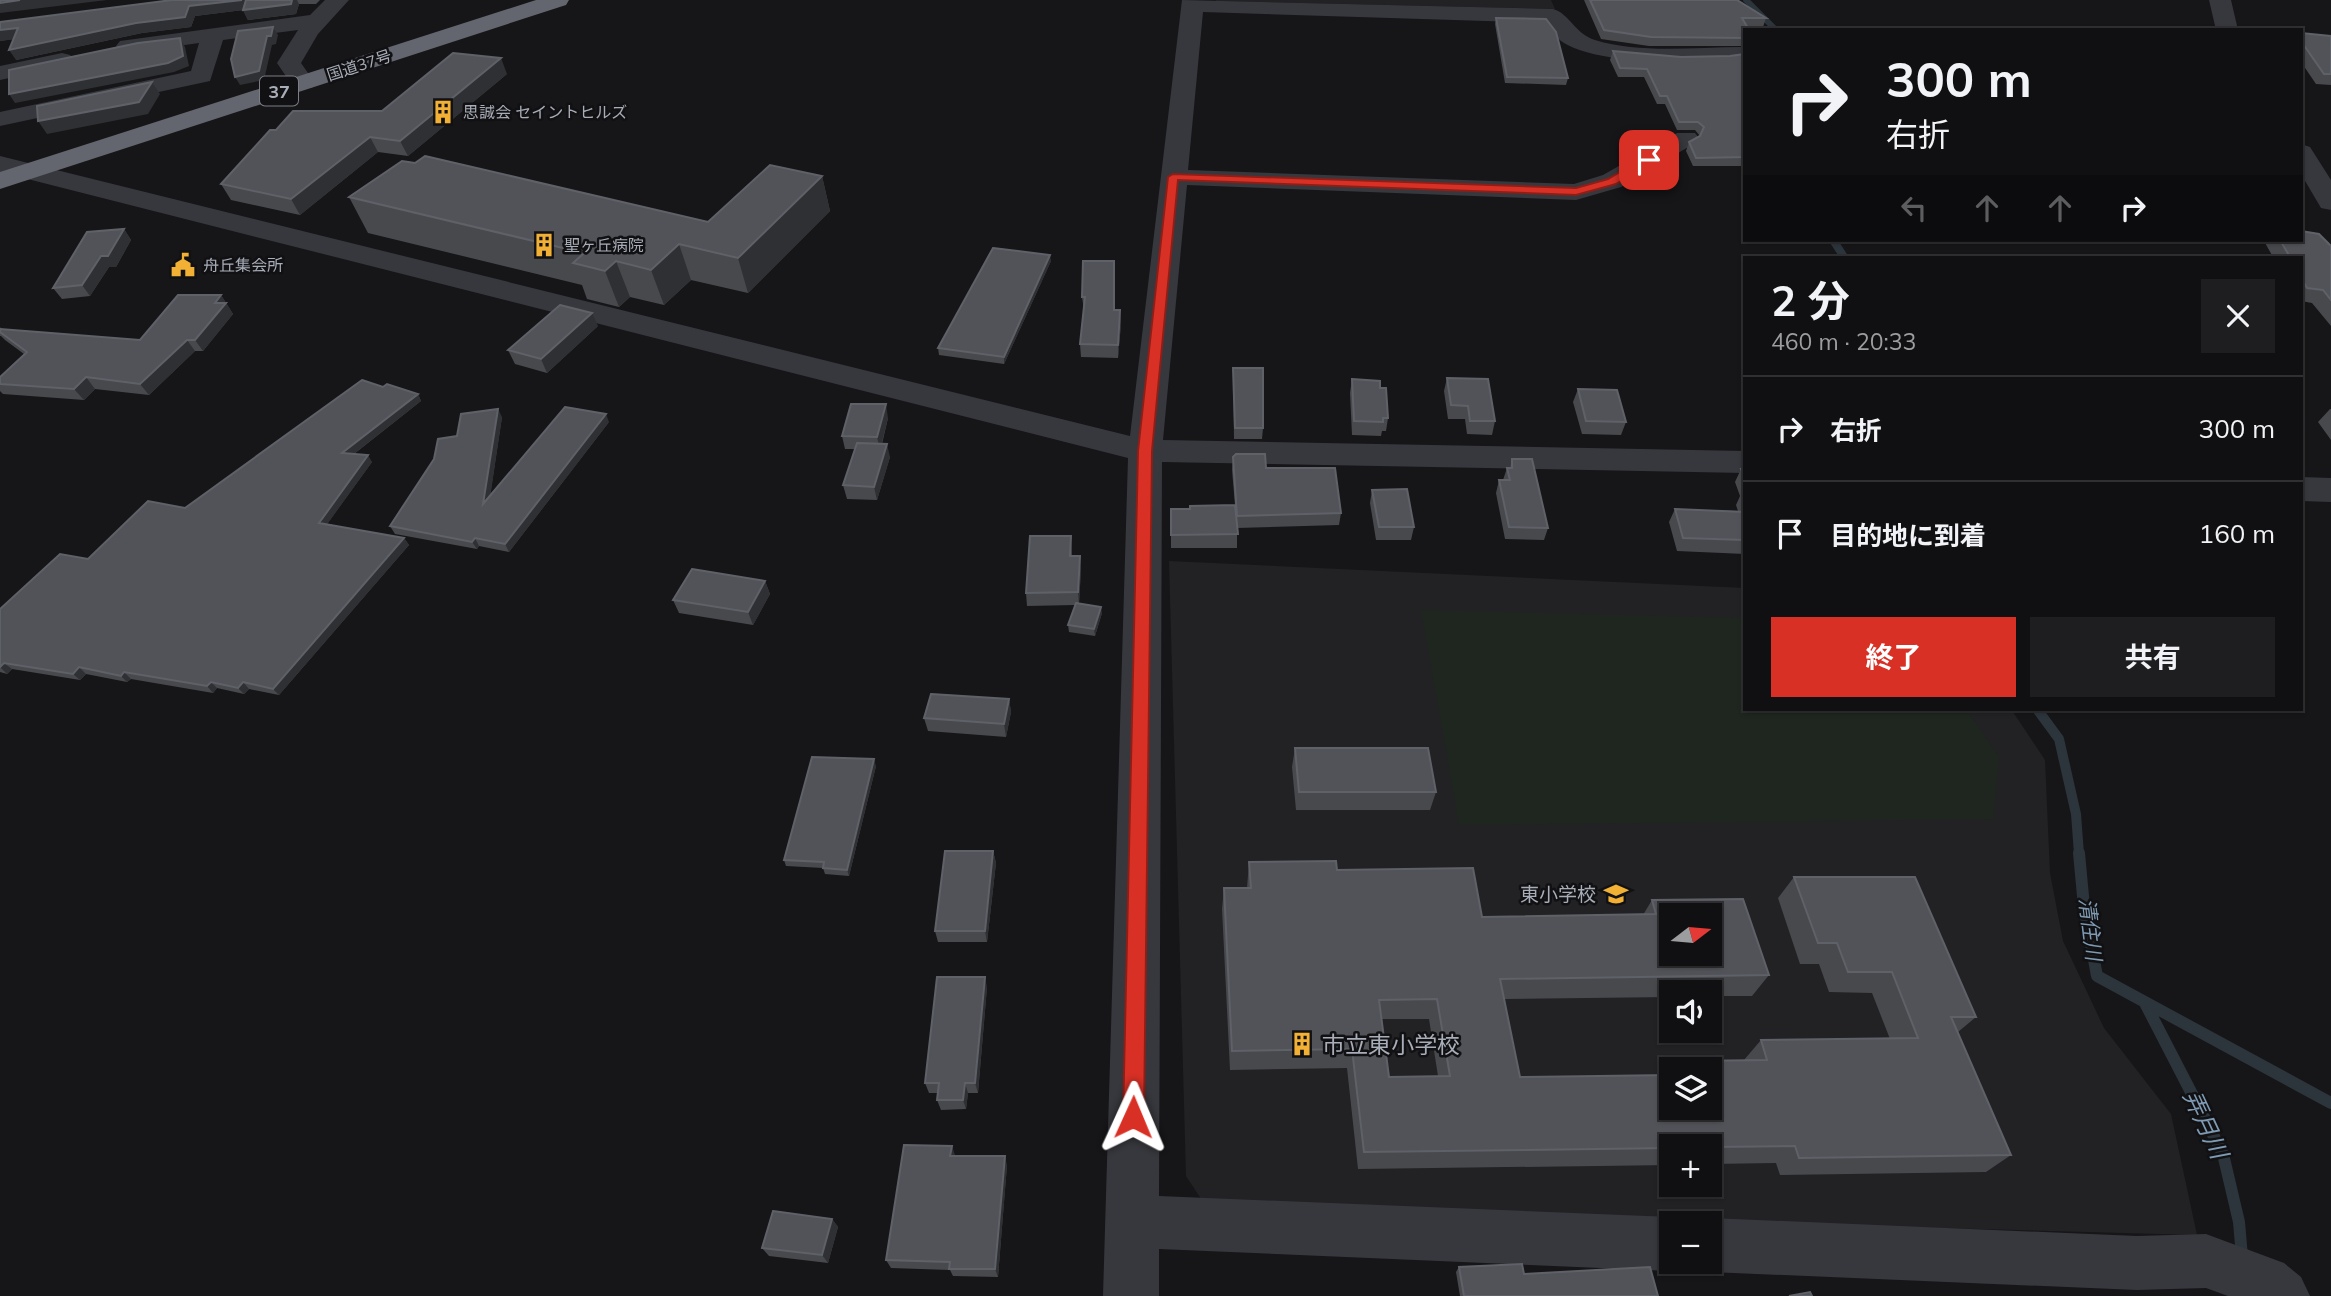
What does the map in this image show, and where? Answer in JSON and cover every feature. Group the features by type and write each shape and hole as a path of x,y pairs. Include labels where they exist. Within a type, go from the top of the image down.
{"highway":[{"name":"国道37号","path":"8,173 303,83 558,0"}],"street":[{"path":"303,83 289,63 295,49 316,21 338,0"},
{"path":"2220,0 2227,28"},
{"path":"1131,1296 1145,451 1193,2 1553,16 1569,36 1586,45 1620,52 1741,54"},
{"path":"104,51 316,21"},
{"path":"0,119 202,76 213,34"},
{"path":"0,73 78,57"},
{"path":"1173,177 1576,192 1612,181 1686,138"},
{"path":"2303,155 2327,189"},
{"path":"8,173 1145,451 1743,462"},
{"path":"2303,489 2331,490"},
{"path":"1132,1221 1659,1243"},
{"path":"1722,1246 2137,1263 2206,1261 2265,1282 2282,1296"}],"shaded area":[{"path":"1551,0 1555,9 1216,1"},
{"name":"東小学校","path":"1169,561 1743,588 1743,711 2012,711 2045,760 2050,873 2063,941 2104,1028 2171,1114 2197,1235 1722,1222 1722,1211 1659,1211 1659,1220 1207,1208 1186,1176"},
{"path":"1421,610 1743,618 1743,711 1967,711 1999,757 1993,819 1459,825"}],"building":[{"path":"172,0 242,0 189,6 185,17 136,23 9,50 18,28 0,30 0,22"},
{"path":"246,0 292,0 291,4 243,10"},
{"path":"1590,0 1737,0 1766,18 1742,18 1748,28 1743,28 1743,38 1651,37 1604,30"},
{"path":"1496,18 1546,19 1556,32 1568,78 1507,77"},
{"path":"273,27 271,36 267,36 259,71 235,77 231,59 238,31"},
{"path":"2303,33 2331,36 2331,74 2324,74 2303,44"},
{"path":"180,38 183,56 168,63 9,94 9,70 138,43"},
{"path":"1613,51 1681,57 1743,54 1743,157 1696,158 1689,142 1700,136 1704,127 1698,122 1679,122 1667,96 1660,96 1647,69 1620,68"},
{"path":"453,53 501,58 400,141 370,137 291,199 221,184 270,130 276,130 293,111 382,111"},
{"path":"152,82 139,102 38,121 37,106"},
{"path":"425,156 708,222 770,165 822,176 738,258 679,244 651,270 616,261 605,271 573,263 584,253 349,197 402,161 415,163"},
{"path":"124,229 108,256 101,256 82,285 53,288 87,232"},
{"path":"2303,231 2319,234 2331,246 2331,300 2323,290 2307,288 2303,281 2303,256 2289,256 2281,242 2303,242"},
{"path":"993,248 1050,255 1004,357 938,348"},
{"path":"1083,261 1114,261 1114,310 1120,310 1118,345 1080,344 1085,297 1082,297"},
{"path":"178,295 221,295 215,303 226,303 195,340 187,340 140,384 86,377 74,389 0,384 0,377 27,352 0,332 0,329 140,340"},
{"path":"560,305 592,313 541,359 508,350"},
{"path":"1233,368 1263,368 1263,428 1235,428"},
{"path":"1447,378 1488,379 1495,421 1470,421 1468,406 1451,405"},
{"path":"1352,379 1380,381 1380,388 1386,388 1388,418 1383,418 1383,422 1354,421"},
{"path":"362,380 383,387 387,384 418,394 342,453 368,455 319,523 404,538 273,689 243,682 238,688 211,682 207,686 124,672 121,676 79,667 73,674 4,663 0,667 0,609 60,554 88,559 148,501 185,508"},
{"path":"1578,389 1617,390 1626,422 1586,421"},
{"path":"851,404 886,404 877,437 842,436"},
{"path":"565,407 606,414 505,544 475,538 472,542 390,526 434,459 438,439 457,436 461,414 498,409 483,504"},
{"path":"857,443 887,444 874,487 843,485"},
{"path":"1236,454 1265,454 1266,468 1335,468 1341,513 1237,516 1233,457"},
{"path":"1512,459 1532,459 1548,528 1509,527 1499,480 1510,480 1507,468 1512,468"},
{"path":"1407,489 1414,527 1379,527 1372,490"},
{"path":"1235,505 1238,534 1171,535 1171,509"},
{"path":"1675,509 1743,512 1743,540 1683,538"},
{"path":"1030,536 1071,536 1070,556 1080,556 1078,592 1026,593"},
{"path":"692,569 765,581 748,612 673,600"},
{"path":"1076,603 1101,607 1094,629 1068,625"},
{"path":"931,694 1009,699 1004,724 924,718"},
{"path":"1295,748 1428,748 1436,792 1299,792"},
{"path":"812,757 874,759 847,870 823,868 824,862 784,860"},
{"path":"945,851 993,851 985,931 935,931"},
{"path":"1336,861 1337,870 1473,868 1482,917 1656,914 1652,900 1743,899 1769,975 1500,979 1520,1077 1659,1075 1659,1120 1722,1120 1722,1061 1767,1060 1761,1040 1918,1038 1892,972 1848,972 1837,943 1818,943 1794,877 1915,877 1976,1017 1951,1017 2011,1155 1799,1158 1795,1146 1722,1147 1722,1134 1659,1134 1659,1148 1364,1152 1352,1049 1232,1051 1224,888 1251,888 1249,862","holes":["1437,999 1450,1076 1389,1077 1379,1000"]},
{"path":"937,977 985,977 975,1083 965,1083 963,1100 937,1100 939,1083 925,1083"},
{"path":"904,1145 952,1146 950,1156 1005,1156 995,1269 949,1269 950,1262 886,1260"},
{"path":"773,1211 832,1219 822,1255 762,1248"},
{"path":"1522,1264 1524,1274 1650,1267 1658,1296 1464,1296 1459,1267"},
{"path":"1810,1292 1812,1296 1789,1296"}],"waterway":[{"name":"清住川","path":"1746,0 1774,28"},
{"name":"清住川","path":"1834,242 1843,256"},
{"name":"清住川","path":"2038,711 2059,739 2076,814 2079,854"},
{"name":"清住川","path":"2079,853 2084,907 2097,976 2331,1103"},
{"name":"弄月川","path":"2145,1003 2223,1154 2239,1222 2242,1257"}],"place":[{"name":"思誠会 セイントヒルズ","path":"443,112"},
{"name":"聖ヶ丘病院","path":"544,245"},
{"name":"舟丘集会所","path":"183,265"},
{"name":"東小学校","path":"1616,894"},
{"name":"市立東小学校","path":"1302,1044"}],"route":[{"path":"1133,1117 1146,418 1173,177 1576,192 1612,181 1649,160"}]}
